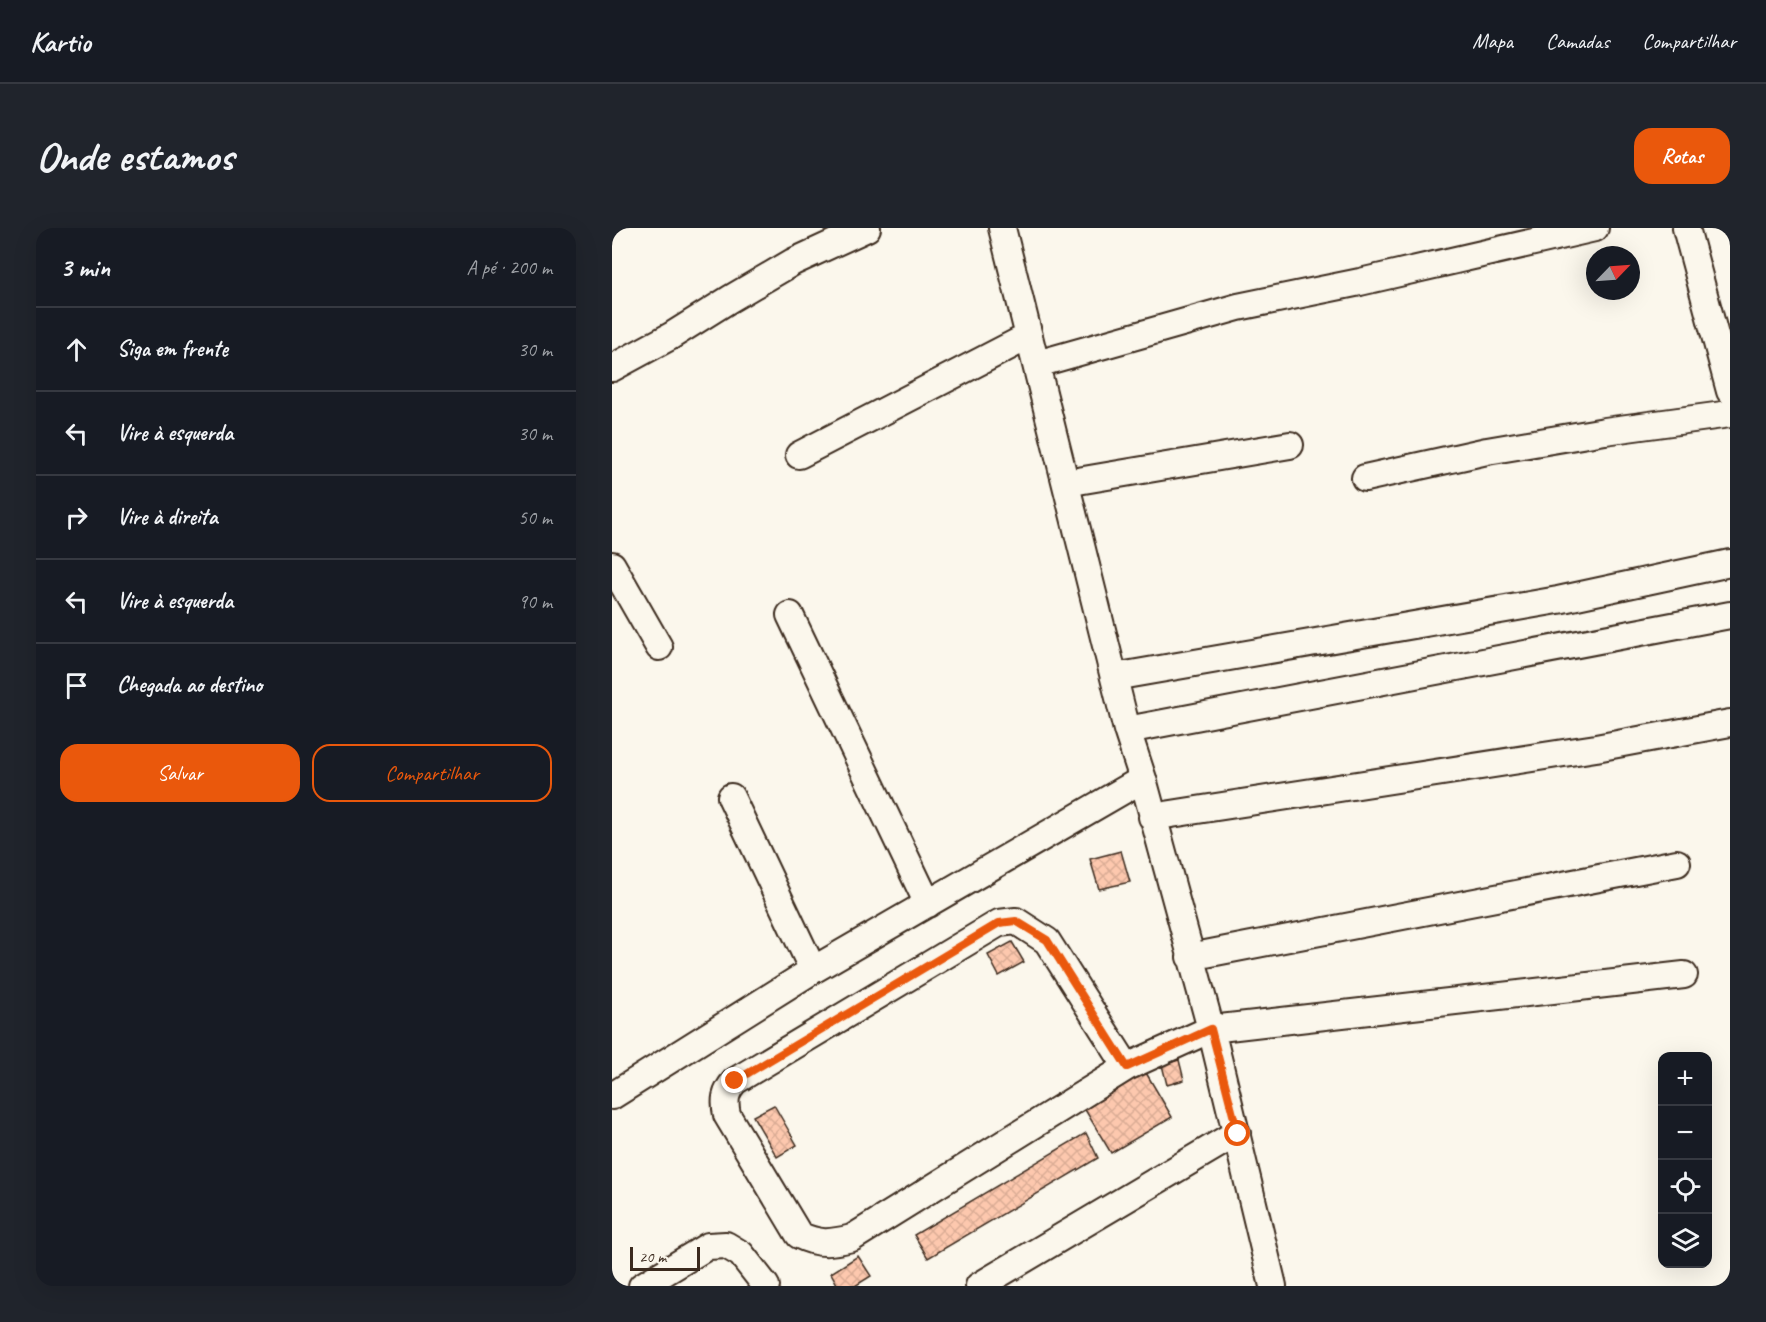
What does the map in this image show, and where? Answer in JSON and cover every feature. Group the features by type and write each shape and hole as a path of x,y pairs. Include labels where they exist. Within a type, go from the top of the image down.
{"street":[{"path":"612,368 671,336 794,262 867,228"},
{"path":"1002,228 1127,730 1143,779 1238,1134 1273,1286"},
{"path":"1037,364 1238,307 1360,282 1595,228"},
{"path":"1686,228 1730,391"},
{"path":"799,455 1029,336"},
{"path":"1365,478 1487,451 1605,431 1730,414"},
{"path":"1066,483 1290,444"},
{"path":"1114,678 1558,600 1730,563"},
{"path":"612,565 659,647"},
{"path":"790,615 928,904"},
{"path":"1127,730 1730,615"},
{"path":"1152,818 1596,748 1730,723"},
{"path":"613,1094 813,970 1143,779"},
{"path":"731,797 813,970"},
{"path":"1190,957 1677,863"},
{"path":"1127,1067 1047,940 1016,921 999,923 735,1081 727,1090 725,1104 727,1115 799,1235 814,1242 836,1242 852,1238 1127,1067 1211,1029 1684,975"},
{"path":"979,1286 1238,1134"},
{"path":"642,1286 708,1246 726,1245 741,1254 766,1286"}],"building":[{"path":"1121,851 1130,882 1099,889 1090,859"},
{"path":"1012,942 1024,962 999,976 988,955"},
{"path":"1179,1060 1184,1080 1167,1085 1162,1065"},
{"path":"1145,1071 1172,1117 1111,1153 1084,1108"},
{"path":"774,1105 797,1145 777,1157 753,1116"},
{"path":"1086,1133 1098,1158 928,1258 914,1235"},
{"path":"858,1256 871,1276 855,1286 838,1286 831,1273"}],"route":[{"path":"735,1081 999,923 1016,921 1047,940 1127,1067 1211,1029 1238,1134"}]}
